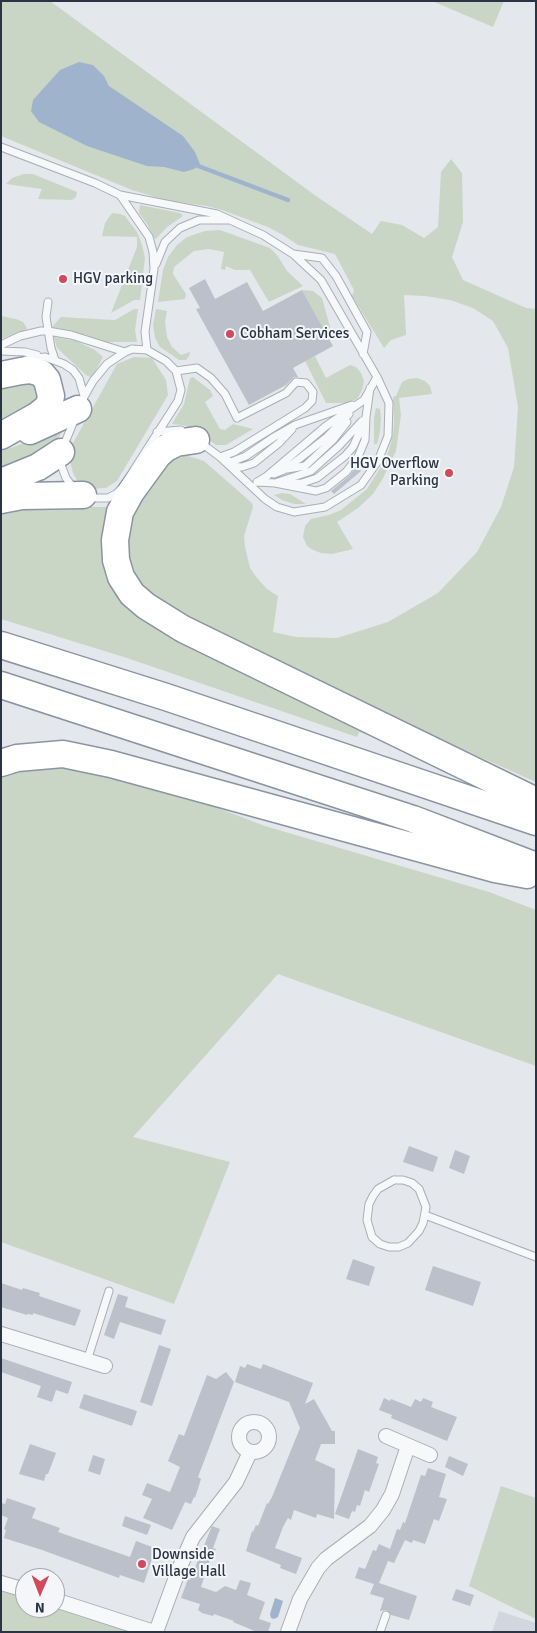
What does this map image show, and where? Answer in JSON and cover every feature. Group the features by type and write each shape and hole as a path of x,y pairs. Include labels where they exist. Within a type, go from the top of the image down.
{"highway":[{"path":"1,375 30,370 41,373 47,380 51,396 49,406 38,415 1,436"},
{"path":"1,441 20,435 81,403"},
{"path":"196,440 176,443 158,455 131,492 120,512 115,540 116,560 121,577 132,594 146,606 183,629 536,801"},
{"path":"1,482 38,467 61,452"},
{"path":"1,500 22,496 83,495"},
{"path":"1,645 166,697 536,822"},
{"path":"1,685 413,818 536,866"},
{"path":"1,762 17,758 63,754 112,764 495,869 536,877"}],"street":[{"path":"1,1334 105,1366"},
{"path":"386,1436 430,1455"},
{"path":"288,1632 300,1599 318,1568 326,1559 370,1526 384,1510 392,1494 408,1446"},
{"path":"65,1604 117,1623 155,1632 178,1569 191,1542 236,1482 250,1452"},
{"path":"1,1583 15,1587"}],"lane":[{"path":"1,147 120,195 217,214 263,235 293,254 320,280 377,377 389,403 388,436 378,462 361,485 325,508 294,512 277,507 265,500 220,457 189,434 180,430 157,432"},
{"path":"120,195 149,237 153,252 154,269"},
{"path":"147,350 145,332 154,269 165,242 180,228 199,220 231,220"},
{"path":"293,254 322,258 336,276 367,332 363,354"},
{"path":"48,302 46,317 55,360"},
{"path":"1,345 20,336 41,331 71,335 125,352"},
{"path":"132,349 147,350 166,361 176,371 181,390 178,401 123,487 116,494 108,498 83,495 75,490 66,478 60,462 61,452 81,403 93,381 107,364 125,352 132,349"},
{"path":"1,351 25,352 45,357 73,370 79,378 81,403"},
{"path":"1,369 32,358 45,357"},
{"path":"176,371 197,368 211,378 225,394 238,418 286,394 296,382 306,383 313,392 312,401 305,408 234,452 220,457"},
{"path":"267,476 284,470 327,437 363,401 377,377"},
{"path":"243,480 249,483 278,484 316,491 326,488 333,483 346,472 358,457 365,440 370,388"},
{"path":"220,457 231,462 246,456 295,425 363,401"},
{"path":"257,482 267,476 326,426 363,401"},
{"path":"278,484 302,483 317,478 345,456 352,447 366,417"},
{"path":"278,484 311,471 366,417"},
{"path":"230,466 254,464 279,443 295,425"},
{"path":"394,1180 412,1183 419,1189 426,1207 425,1215 423,1223 414,1238 399,1247 389,1247 380,1244 372,1237 366,1220 369,1204 373,1196 378,1190 394,1180"},
{"path":"425,1215 536,1257"},
{"path":"87,1361 109,1291"},
{"path":"380,1632 386,1615"}],"shaded area":[{"path":"499,1611 536,1623 536,1632 492,1632"}],"green space":[{"path":"1,1 50,1 316,196 372,234 381,221 402,225 424,238 438,227 441,172 451,159 462,173 463,222 452,257 463,280 526,308 536,309 536,782 292,673 156,600 140,585 131,566 124,520 171,459 184,455 204,461 252,503 253,507 244,536 245,547 250,568 267,589 278,596 273,632 296,637 337,638 388,622 438,593 477,552 501,507 514,467 518,407 508,348 493,321 473,308 450,300 404,295 406,335 391,340 384,348 352,296 354,290 335,254 298,245 268,227 222,210 169,201 132,190 1,136"},
{"path":"432,1 504,1 493,27"},
{"path":"24,174 33,174 77,192 76,197 72,200 38,199 42,189 6,184 12,178"},
{"path":"140,205 180,213 183,216 167,227 156,239 139,213"},
{"path":"112,213 125,216 137,232 145,258 140,300 134,300 111,313 137,247 137,237 102,236 105,223"},
{"path":"220,230 270,248 287,271 303,286 269,302 250,270 235,270 226,266 225,270 221,269 224,252 209,249 194,251 174,267 173,274 186,294 185,299 158,302 163,270 168,257 177,245 187,237 205,231"},
{"path":"302,290 313,291 322,298 330,327 327,335"},
{"path":"134,309 138,309 135,330 137,342 104,342 86,335 52,327 61,317 115,320"},
{"path":"156,309 167,311 165,322 167,337 172,347 181,355 190,352 186,360 179,360 160,347 155,338 153,325"},
{"path":"1,316 23,322 27,328 26,330 1,339"},
{"path":"54,337 76,341 95,350 103,357 92,378 86,375 57,348"},
{"path":"315,356 326,378 350,365 356,367 364,381 357,399 346,403 326,403 305,361"},
{"path":"134,357 152,358 166,380 168,395 117,481 106,488 91,489 79,484 73,473 68,452 117,364"},
{"path":"193,377 210,390 213,396 205,402 220,429 225,430 233,424 253,429 226,445 216,445 194,430 183,425 172,424 184,404 190,378"},
{"path":"34,378 42,398 1,428 1,383"},
{"path":"417,378 425,381 430,386 432,394 399,398 401,415 396,451 382,480 373,494 358,508 337,522 353,549 332,554 313,550 307,546 303,537 305,526 311,519 341,510 367,489 384,462 389,450 393,435 393,397 396,396 402,382"},
{"path":"376,408 380,409 381,419 377,444 374,444 374,418"},
{"path":"65,425 54,447 1,479 1,451"},
{"path":"290,494 306,504 294,504 274,495"},
{"path":"1,507 111,507 107,569 371,731 369,735 359,732 357,737 127,658 1,619"},
{"path":"61,762 189,797 265,826 489,892 536,910 536,1066 278,974 133,1137 230,1162 174,1304 1,1242 1,774"},
{"path":"501,1486 536,1498 536,1619 469,1586"},
{"path":"1,1588 15,1593 15,1618 65,1618 65,1608 137,1632 1,1632"}],"water":[{"path":"79,62 93,65 104,76 109,86 183,136 195,152 200,164 194,169 184,172 164,167 147,166 87,146 39,122 31,111 33,100 60,70"},
{"path":"275,1598 283,1601 278,1617 274,1619 271,1618 270,1614"}],"building":[{"path":"205,279 215,299 247,282 263,311 302,290 333,346 293,368 298,377 294,377 286,385 249,405 196,309 200,308 189,288"},
{"path":"357,466 361,471 334,494 331,491 349,476"},
{"path":"409,1146 438,1157 433,1172 403,1162"},
{"path":"455,1150 470,1156 464,1174 449,1168"},
{"path":"353,1259 375,1267 369,1286 346,1279"},
{"path":"433,1266 481,1282 473,1306 425,1290"},
{"path":"1,1283 22,1290 23,1288 40,1293 39,1296 81,1310 75,1326 33,1313 33,1315 27,1315 1,1307"},
{"path":"118,1294 128,1297 125,1307 166,1320 161,1335 120,1322 114,1339 104,1335"},
{"path":"159,1345 171,1349 152,1406 140,1402"},
{"path":"1,1358 72,1382 68,1394 56,1390 52,1402 37,1397 41,1386 1,1372"},
{"path":"247,1364 261,1369 263,1364 313,1383 305,1404 314,1399 332,1431 335,1431 335,1444 321,1444 315,1460 335,1469 334,1519 317,1514 316,1518 294,1510 291,1520 288,1518 283,1527 275,1548 302,1558 296,1574 280,1568 281,1565 246,1551 252,1531 256,1525 258,1526 267,1503 272,1497 300,1428 289,1402 235,1382 240,1366 245,1368"},
{"path":"226,1372 234,1382 198,1477 201,1479 195,1498 191,1504 185,1502 172,1530 143,1518 152,1499 142,1495 147,1483 170,1492 180,1467 168,1461 179,1434 184,1436 207,1375 216,1379"},
{"path":"84,1394 137,1411 132,1426 79,1408"},
{"path":"384,1398 411,1407 415,1399 421,1402 423,1398 433,1402 431,1407 457,1417 447,1441 391,1418 392,1415 379,1410"},
{"path":"30,1444 56,1453 44,1481 19,1474"},
{"path":"358,1449 378,1457 376,1463 379,1464 369,1492 365,1490 360,1506 357,1505 355,1512 352,1511 349,1519 335,1514"},
{"path":"93,1455 105,1459 100,1475 88,1471"},
{"path":"449,1456 468,1464 463,1476 445,1467"},
{"path":"428,1468 446,1474 439,1497 447,1499 439,1521 434,1519 425,1544 413,1540 412,1543 405,1540 394,1563 388,1561 379,1583 417,1596 409,1620 391,1615 387,1610 380,1611 384,1598 370,1594 374,1584 355,1578 359,1567 365,1569 373,1550 376,1551 379,1544 390,1549 397,1529 400,1530 403,1522 405,1523 421,1475 425,1476"},
{"path":"7,1498 36,1508 32,1518 60,1528 58,1532 130,1557 136,1541 152,1547 151,1549 155,1550 144,1583 120,1575 119,1578 4,1538 6,1530 4,1529 8,1518 1,1515 1,1503 5,1504"},
{"path":"125,1516 151,1525 147,1535 122,1526"},
{"path":"212,1526 220,1529 213,1548 216,1549 210,1559 201,1587 216,1592 225,1586 236,1590 240,1580 251,1583 247,1595 265,1602 259,1619 271,1623 268,1632 257,1632 214,1614 213,1616 202,1613 198,1610 200,1604 181,1598"},
{"path":"456,1589 474,1595 470,1606 452,1600"}],"waterway":[{"path":"193,164 288,200"}],"place":[{"name":"HGV parking","path":"63,279"},
{"name":"Cobham Services","path":"230,334"},
{"name":"HGV Overflow Parking","path":"449,473"},
{"name":"Downside Village Hall","path":"142,1564"}]}
